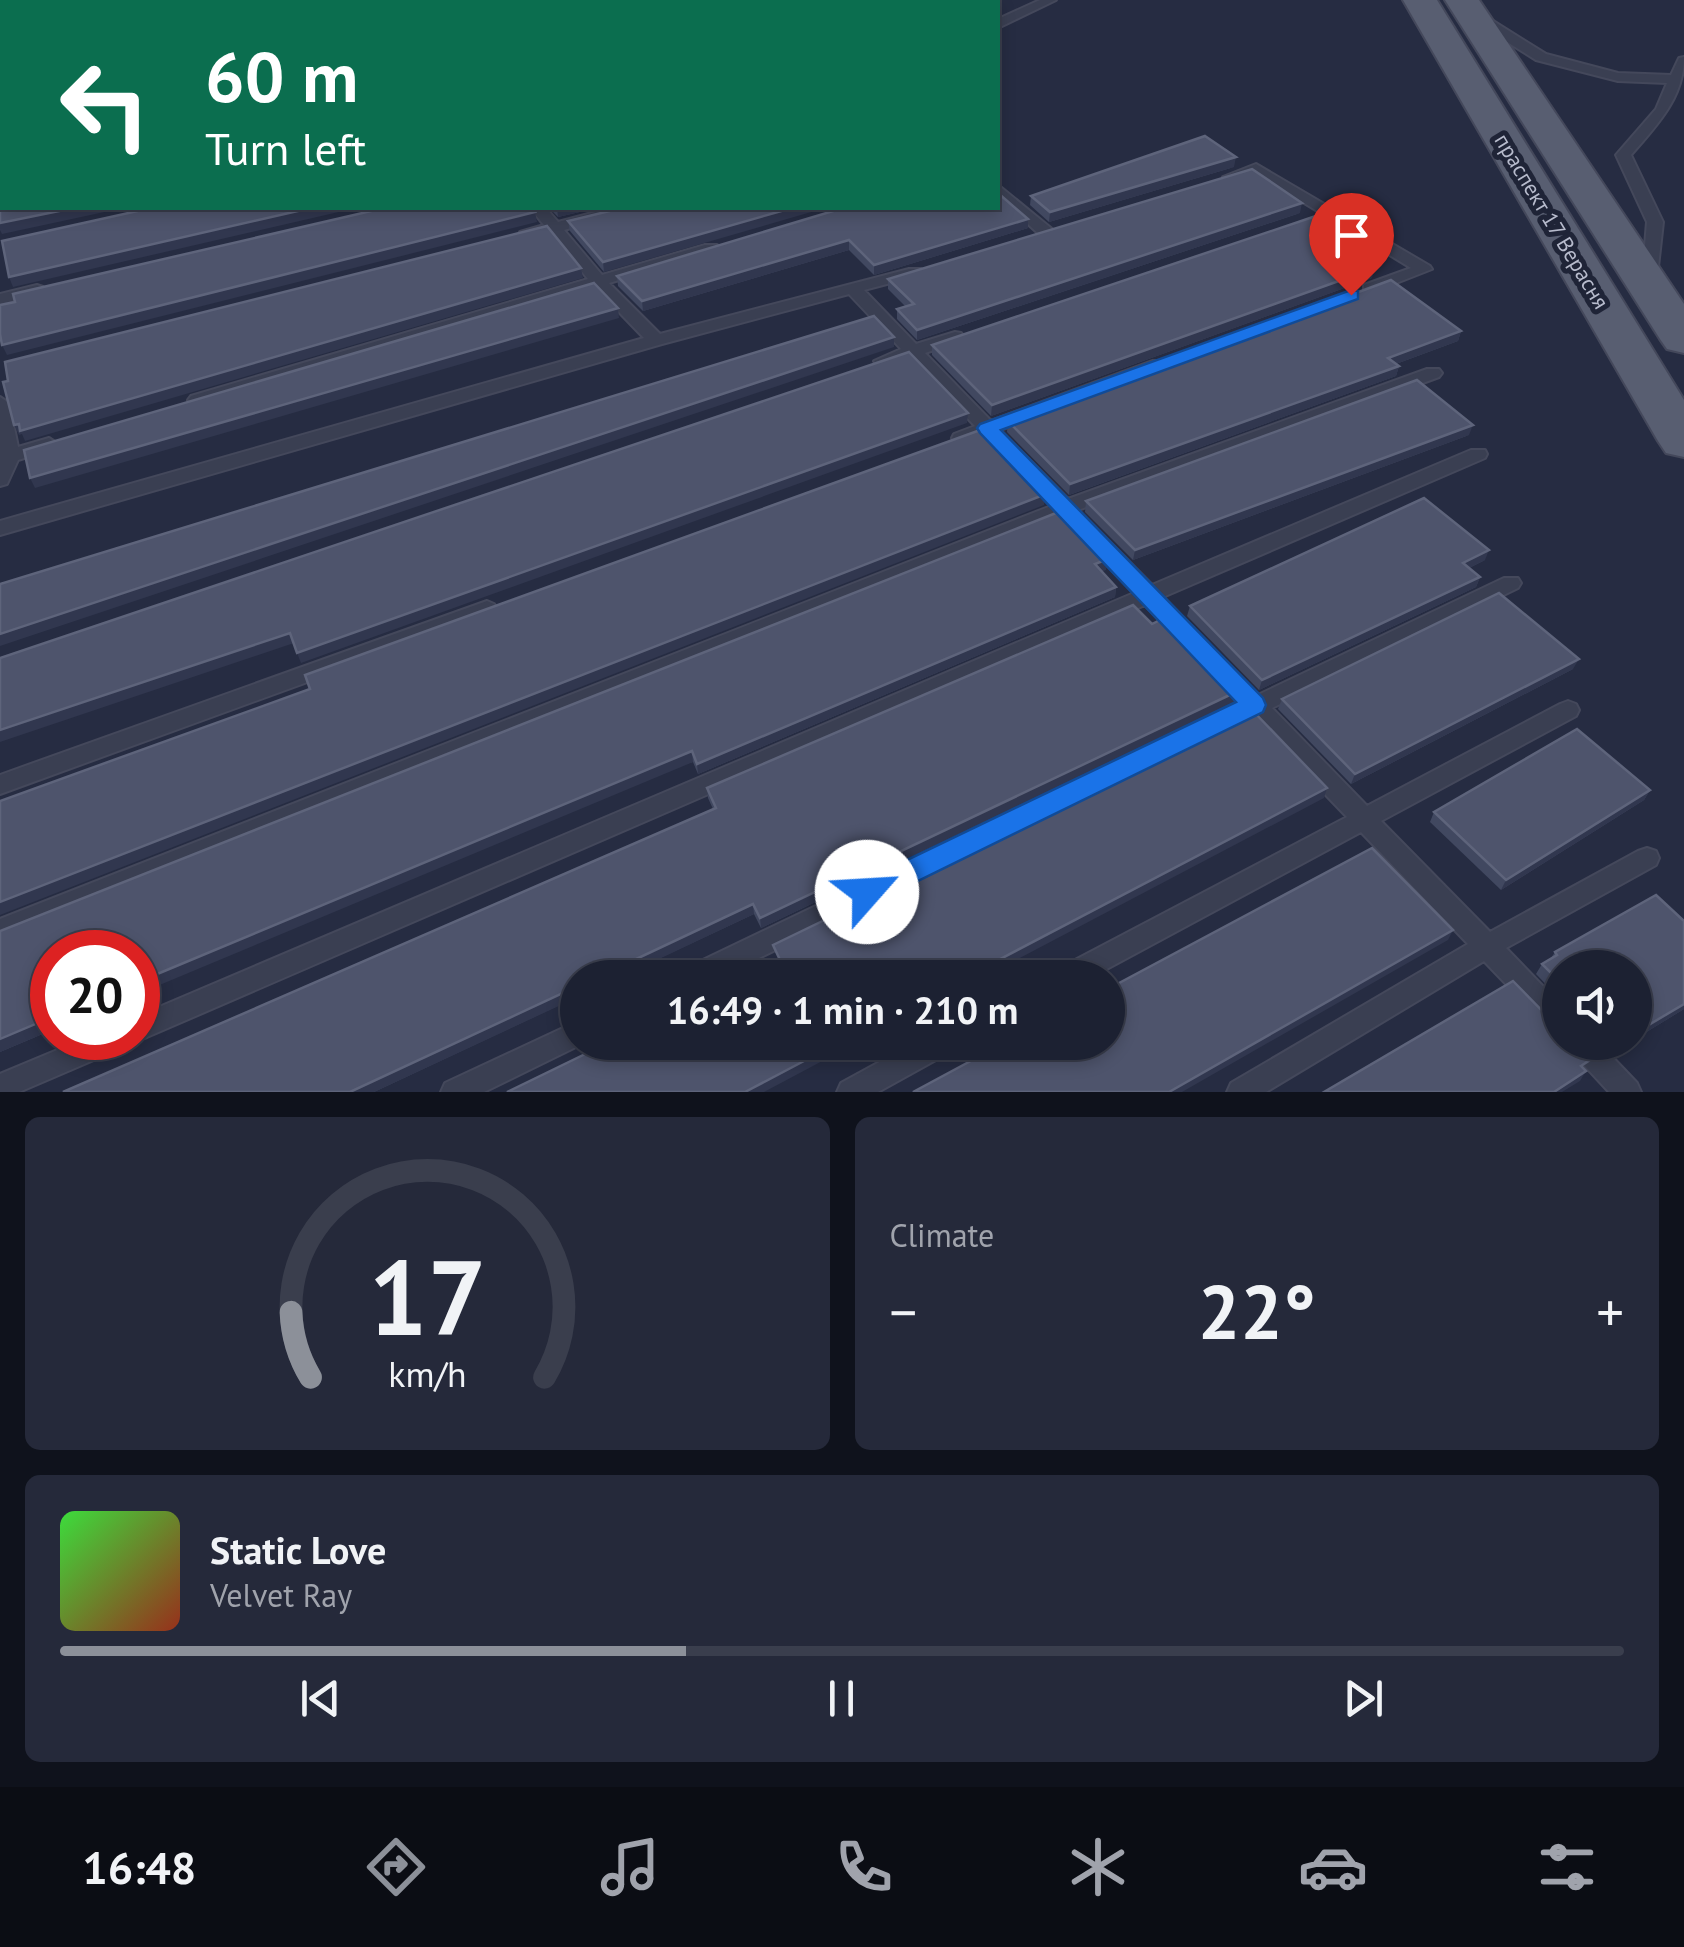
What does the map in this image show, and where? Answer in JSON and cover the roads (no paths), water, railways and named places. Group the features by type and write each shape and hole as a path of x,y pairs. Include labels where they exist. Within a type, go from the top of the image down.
{"main road":[{"name":"праспект 17 Верасня","path":"1420,0 1684,442"},
{"name":"праспект 17 Верасня","path":"1465,6 1684,339"}],"lane":[{"path":"1000,23 1050,0"},
{"path":"1465,6 1540,57 1618,77 1676,79"},
{"path":"1650,288 1655,222 1623,155 1662,110 1684,61"},
{"path":"1219,180 1256,168 1319,215 1424,269 1351,295"},
{"path":"1000,192 1046,232"},
{"path":"540,210 597,280 656,340"},
{"path":"515,237 620,210"},
{"path":"180,405 724,244"},
{"path":"0,528 656,340 941,264"},
{"path":"0,299 58,285"},
{"path":"854,290 1542,1003"},
{"path":"857,370 970,332"},
{"path":"950,442 1187,355"},
{"path":"0,930 1064,508 1434,373"},
{"path":"0,402 10,456 0,480"},
{"path":"10,456 67,438"},
{"path":"160,1019 1478,454"},
{"path":"729,960 1511,584"},
{"path":"0,785 503,603"},
{"path":"1099,960 1568,710"},
{"path":"1241,1092 1487,946 1647,858"},
{"path":"456,1092 560,1042"},
{"path":"0,1087 63,1060"},
{"path":"851,1092 911,1060"},
{"path":"1597,1060 1627,1092"}]}
